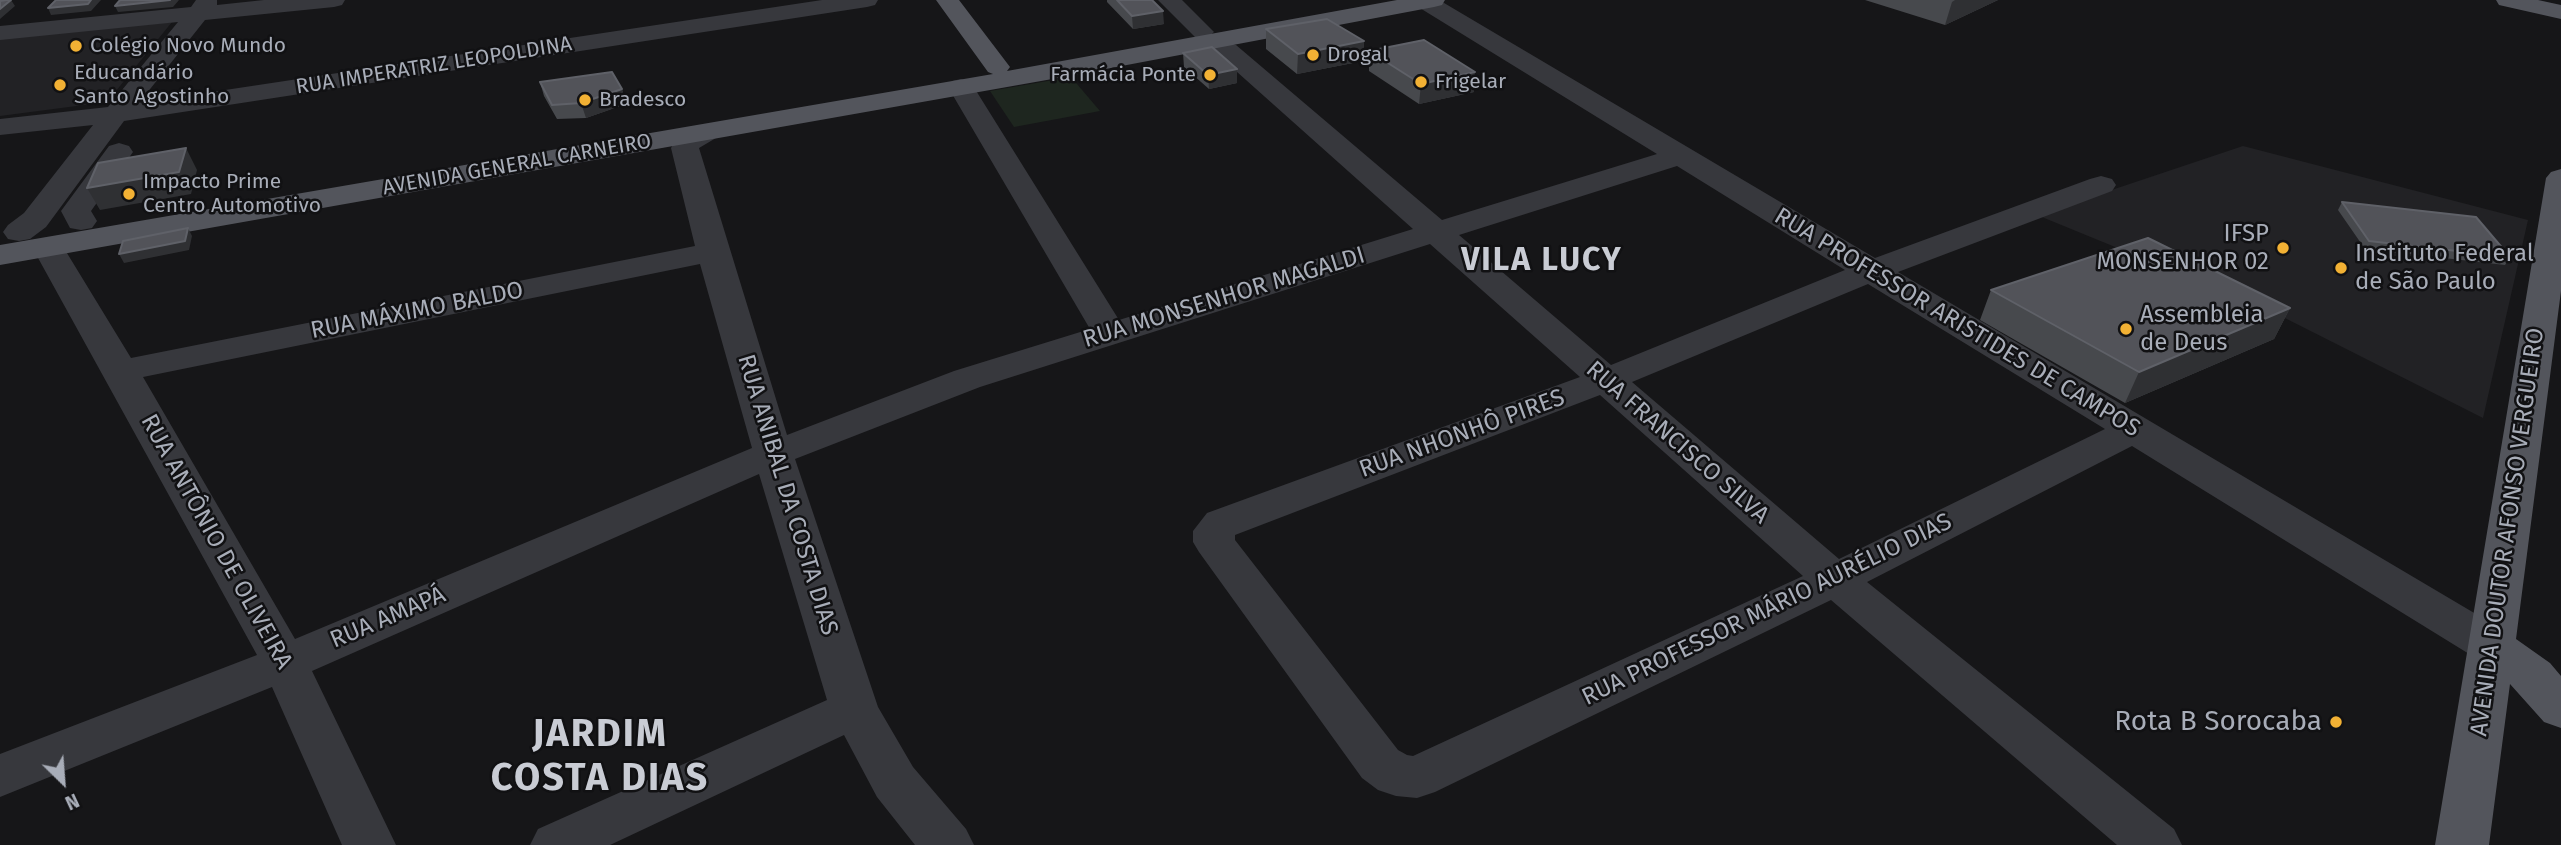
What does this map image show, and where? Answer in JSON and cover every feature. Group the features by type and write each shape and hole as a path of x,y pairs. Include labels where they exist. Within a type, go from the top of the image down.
{"main road":[{"path":"947,0 998,67"},
{"name":"AVENIDA GENERAL CARNEIRO","path":"17,242 706,132 1035,74 1379,0"},
{"path":"2507,0 2561,12"},
{"name":"AVENIDA GENERAL CARNEIRO","path":"17,242 81,221 998,67 1202,38 1428,1"},
{"name":"AVENIDA GENERAL CARNEIRO","path":"998,67 1035,74"},
{"name":"AVENIDA DOUTOR AFONSO VERGUEIRO","path":"2462,845 2561,178"},
{"path":"2491,645 2533,676 2561,709"}],"street":[{"path":"0,33 217,6 334,0"},
{"name":"RUA IMPERATRIZ LEOPOLDINA","path":"0,127 150,110 867,0"},
{"path":"1169,0 1202,38"},
{"name":"RUA PROFESSOR ARISTIDES DE CAMPOS","path":"1428,1 2491,645"},
{"path":"81,221 76,211 150,110 217,6"},
{"path":"17,242 115,114 217,6"},
{"name":"RUA FRANCISCO SILVA","path":"1202,38 1227,50 1834,579 2155,845"},
{"path":"961,87 1110,333"},
{"name":"RUA ANIBAL DA COSTA DIAS","path":"706,132 691,139 685,148 713,252 854,709 895,782 947,845"},
{"name":"RUA MONSENHOR MAGALDI","path":"774,453 967,379 1680,156"},
{"name":"RUA NHONHÔ PIRES","path":"1396,775 1380,764 1214,542 1214,531 1222,523 1606,380 1871,271 2101,185"},
{"name":"RUA ANTÔNIO DE OLIVEIRA","path":"17,242 121,371 285,663 369,845"},
{"name":"RUA MÁXIMO BALDO","path":"121,371 713,252"},
{"name":"RUA PROFESSOR MÁRIO AURÉLIO DIAS","path":"1396,775 1417,776 1834,579 2134,430"},
{"name":"RUA AMAPÁ","path":"0,776 285,663 774,453"},
{"path":"557,845 854,709"}],"shaded area":[{"path":"172,22 107,102 0,116 0,38"},
{"path":"1071,77 1100,111 1014,127 990,91"},
{"name":"Instituto Federal de São Paulo","path":"2243,146 2528,220 2483,418 2269,310 2037,215"}],"building":[{"path":"11,0 0,9 0,1"},
{"path":"56,0 91,0 88,4 48,8"},
{"path":"120,0 170,0 115,6"},
{"path":"1117,0 1152,0 1163,11 1132,16"},
{"path":"1327,19 1364,41 1298,54 1266,29"},
{"path":"1424,40 1475,72 1421,84 1369,51"},
{"path":"1212,47 1237,69 1208,75 1183,53"},
{"path":"612,72 622,89 581,103 552,105 540,82"},
{"path":"186,148 179,172 87,188 98,163"},
{"path":"2342,202 2476,217 2510,257 2369,241"},
{"path":"188,228 185,241 119,254 123,241"},
{"path":"2148,238 2290,308 2139,372 1991,290"}],"place":[{"name":"Colégio Novo Mundo","path":"76,46"},
{"name":"Drogal","path":"1313,55"},
{"name":"Farmácia Ponte","path":"1210,75"},
{"name":"Frigelar","path":"1421,82"},
{"name":"Educandário Santo Agostinho","path":"60,85"},
{"name":"Bradesco","path":"585,100"},
{"name":"Impacto Prime Centro Automotivo","path":"129,194"},
{"name":"IFSP MONSENHOR 02","path":"2283,248"},
{"name":"Instituto Federal de São Paulo","path":"2341,268"},
{"name":"Assembleia de Deus","path":"2126,329"},
{"name":"Rota B Sorocaba","path":"2336,722"}],"district":[{"name":"VILA LUCY","path":"1542,261"},
{"name":"JARDIM COSTA DIAS","path":"600,757"}]}
